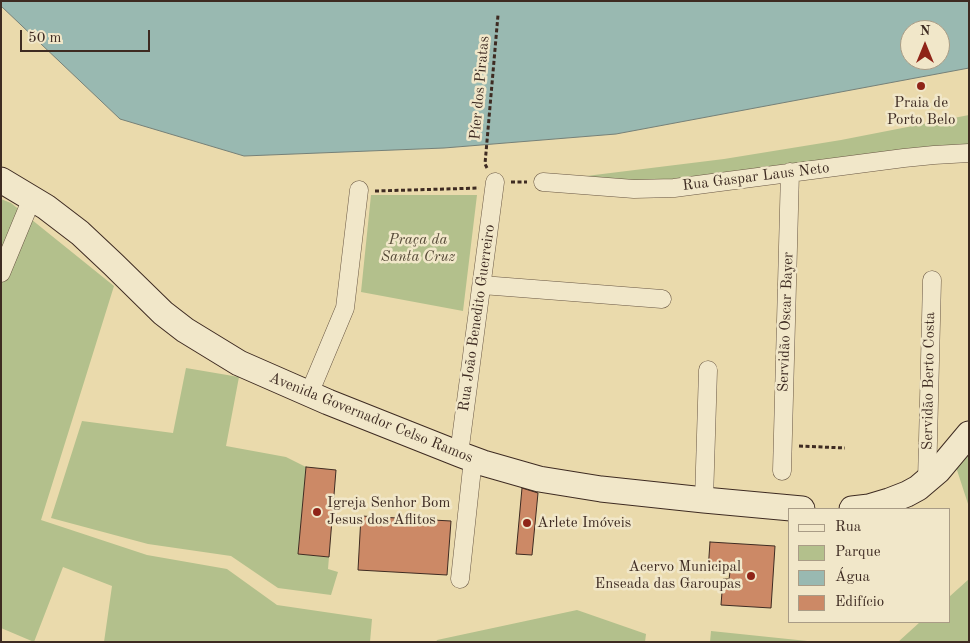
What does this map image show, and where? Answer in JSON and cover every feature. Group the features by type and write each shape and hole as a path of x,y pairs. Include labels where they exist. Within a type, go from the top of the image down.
{"main road":[{"name":"Avenida Governador Celso Ramos","path":"1,180 32,198 62,219 93,245 163,313 185,330 239,363 309,394 466,457 539,479 704,500 791,508"},
{"path":"860,508 898,497 918,488 947,461 969,434"}],"street":[{"name":"Rua Gaspar Laus Neto","path":"542,182 634,189 674,188 912,157 969,153"},
{"name":"Servidão Oscar Bayer","path":"782,471 790,172"},
{"name":"Rua João Benedito Guerreiro","path":"460,579 466,457 482,285 495,182"},
{"path":"309,394 345,308 359,190"},
{"path":"1,273 32,198"},
{"name":"Servidão Berto Costa","path":"927,481 932,280"},
{"path":"482,285 662,299"},
{"path":"704,500 708,370"}],"path":[{"name":"Píer dos Piratas","path":"485,164 498,15"},
{"path":"359,190 487,188 495,182 542,182"},
{"path":"783,445 845,448"}],"green space":[{"path":"969,115 969,146 663,182 570,178 724,159 841,140"},
{"name":"Praça da Santa Cruz","path":"371,195 477,195 463,311 361,292"},
{"path":"1,199 11,203 114,286 41,520 147,555 227,569 277,605 372,619 370,642 104,642 112,586 63,567 34,642 1,628"},
{"path":"186,368 239,377 226,446 286,457 306,467 298,554 329,557 328,569 338,572 331,595 278,588 231,556 148,544 51,518 82,421 173,433"},
{"path":"969,451 969,507 956,467"},
{"path":"969,579 969,642 898,642 919,623 950,623 950,596"},
{"path":"577,610 646,634 645,642 436,642 437,640"},
{"path":"711,631 817,642 710,642"}],"water":[{"path":"1,1 969,1 969,68 616,134 444,148 244,156 120,119 1,6"}],"building":[{"name":"Igreja Senhor Bom Jesus dos Aflitos","path":"306,467 336,470 329,557 298,554"},
{"name":"Arlete Imóveis","path":"522,488 538,493 532,555 516,554"},
{"path":"361,516 451,521 447,575 358,570"},
{"name":"Acervo Municipal Enseada das Garoupas","path":"710,542 775,546 771,608 721,605 723,579 729,579 730,572 708,571"}],"place":[{"name":"Praia de Porto Belo","path":"921,86"},
{"name":"Igreja Senhor Bom Jesus dos Aflitos","path":"317,512"},
{"name":"Arlete Imóveis","path":"527,523"},
{"name":"Acervo Municipal Enseada das Garoupas","path":"751,576"}]}
